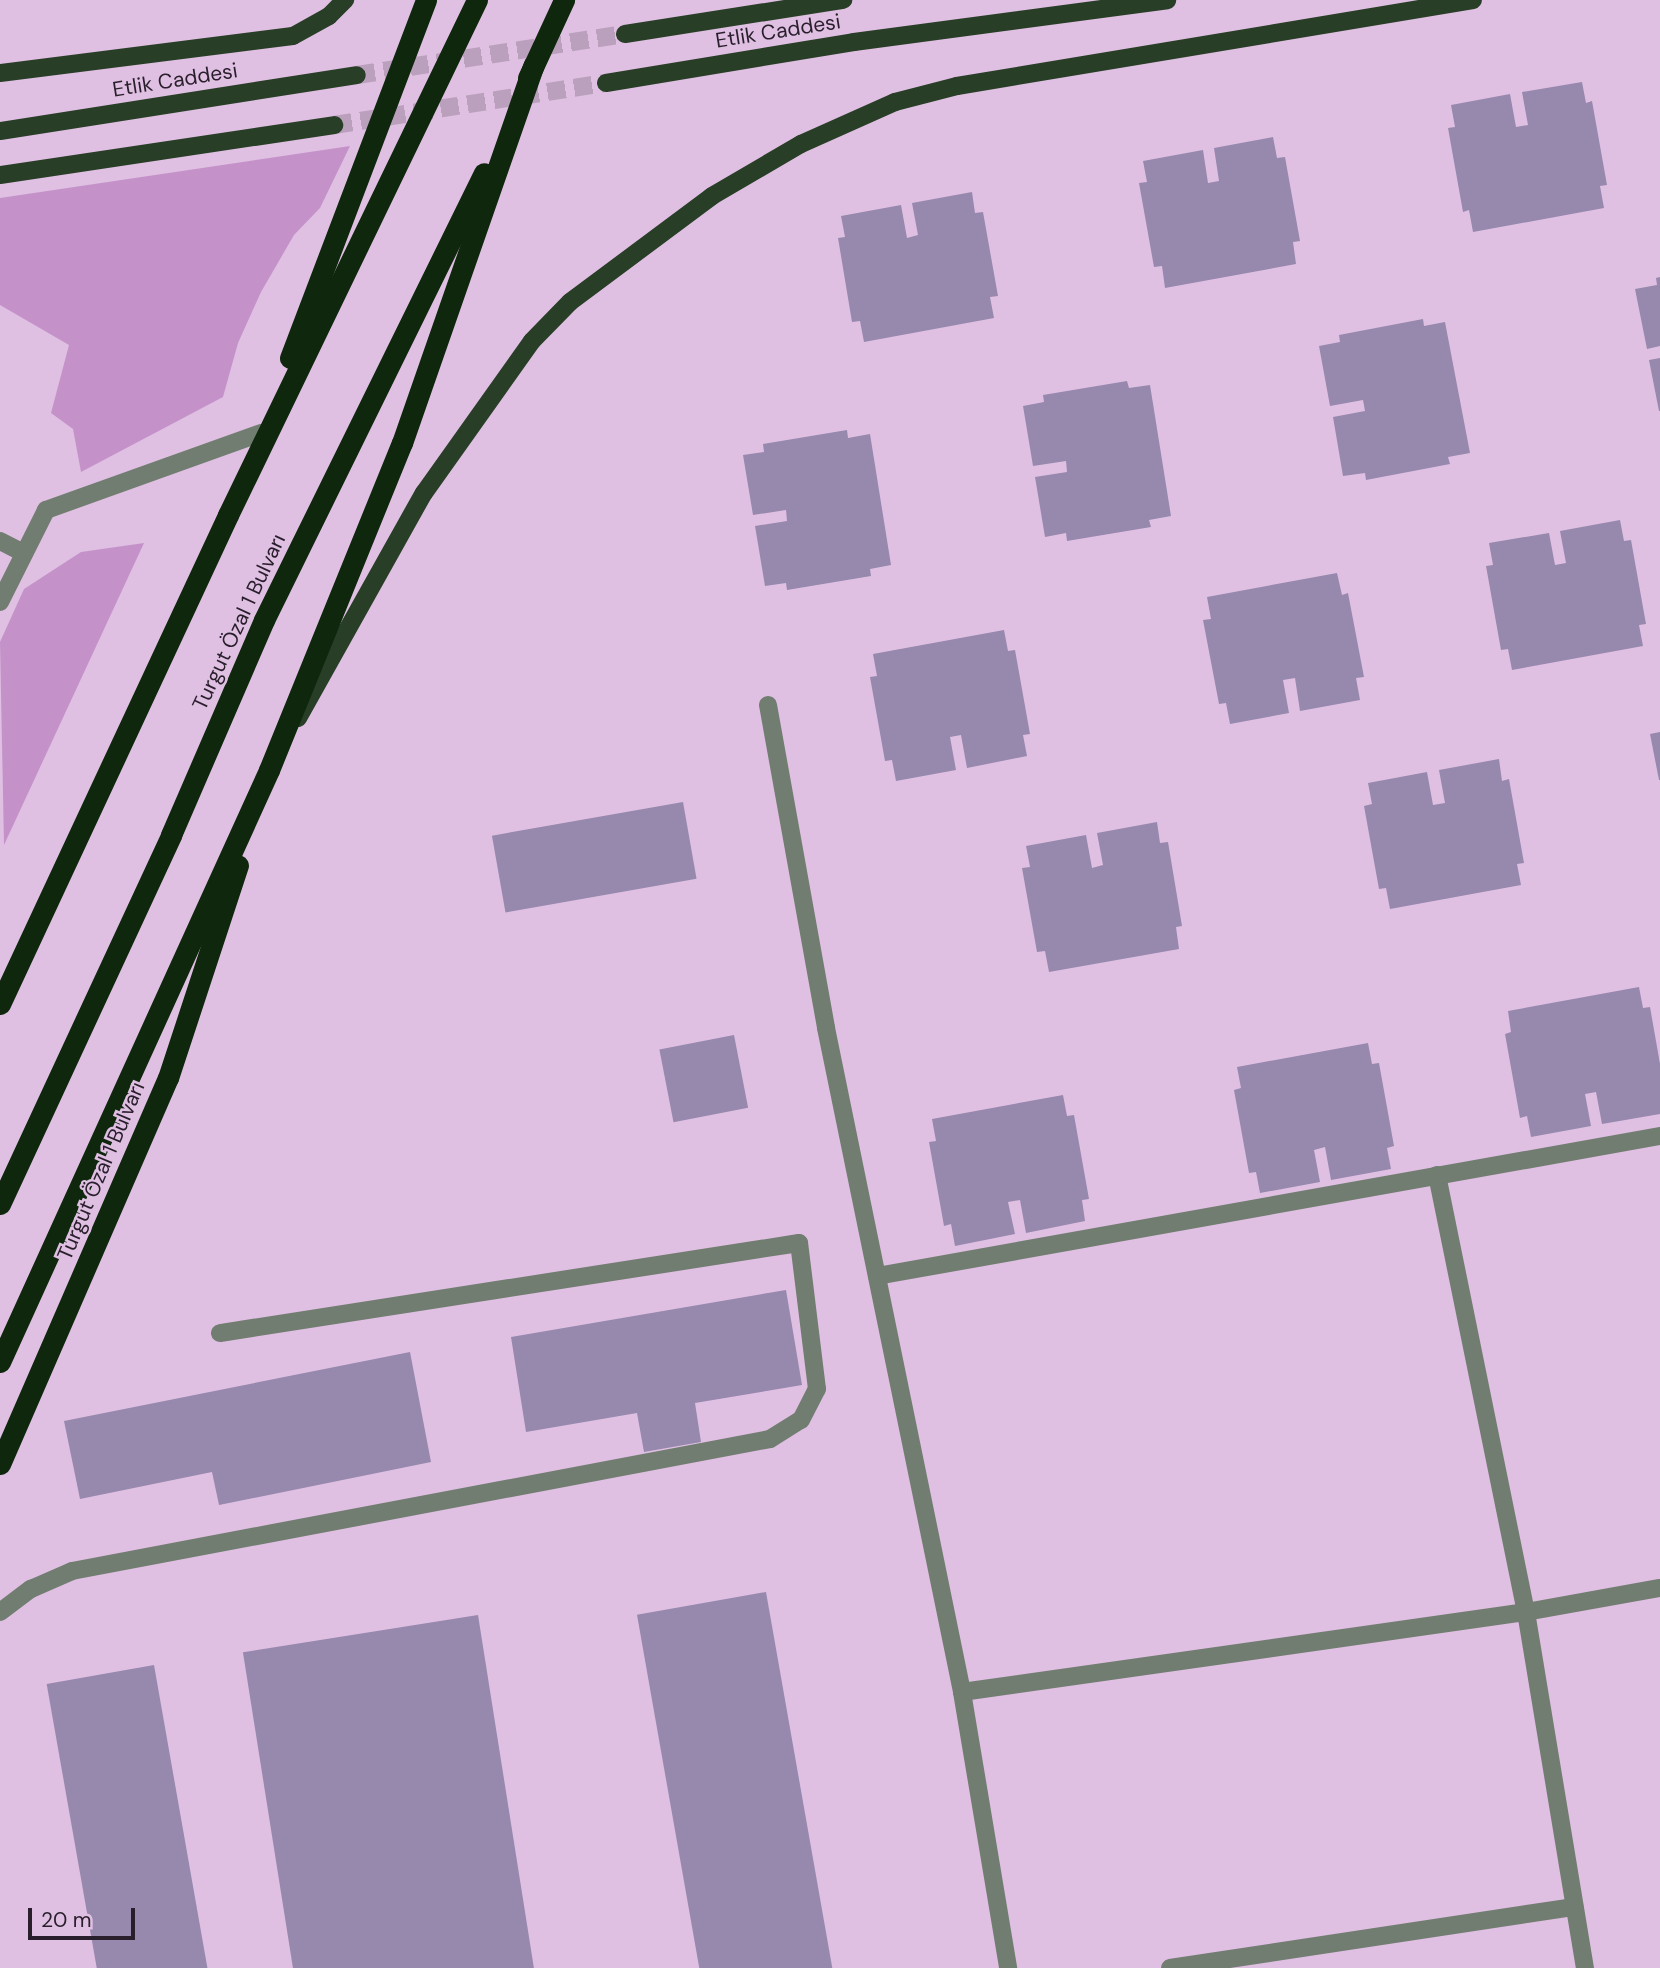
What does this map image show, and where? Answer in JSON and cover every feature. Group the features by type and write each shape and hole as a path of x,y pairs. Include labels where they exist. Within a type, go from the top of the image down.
{"highway":[{"path":"228,515 426,0"},
{"path":"0,1004 228,515 477,0"},
{"name":"Turgut Özal 1 Bulvarı","path":"0,1204 171,835 264,620 564,0"},
{"name":"Turgut Özal 1 Bulvarı","path":"0,1362 270,770 402,443 534,65"},
{"name":"Turgut Özal 1 Bulvarı","path":"0,1464 168,1078 270,770"},
{"path":"0,976 71,853"}],"main road":[{"name":"Etlik Caddesi","path":"0,73 293,36 329,16 345,0"},
{"name":"Etlik Caddesi","path":"625,34 843,0"},
{"name":"Etlik Caddesi","path":"606,83 854,42 1167,0"},
{"path":"270,770 424,494 532,341 570,302 712,196 801,144 895,102 957,86 1473,0"},
{"name":"Etlik Caddesi","path":"0,131 358,75"},
{"path":"0,175 334,125"}],"street":[{"path":"0,602 46,510 261,433"},
{"path":"0,541 24,553"},
{"path":"768,705 826,1028 962,1692 1008,1968"},
{"path":"877,1276 1660,1136"},
{"path":"1437,1175 1526,1612 1585,1968"},
{"path":"0,1612 31,1589 72,1571 770,1439 801,1420 817,1389 799,1243 220,1333"},
{"path":"962,1692 1526,1612 1660,1588"},
{"path":"1170,1968 1574,1907"}],"shaded area":[{"path":"350,146 320,208 294,235 261,292 238,343 223,397 81,472 73,429 51,413 69,345 0,305 0,198"},
{"path":"144,543 4,845 0,642 24,589 81,552"}],"building":[{"path":"1582,82 1586,103 1592,101 1607,185 1600,186 1604,208 1473,232 1469,210 1463,212 1448,128 1455,127 1451,105 1510,94 1516,127 1528,125 1522,92"},
{"path":"1273,137 1277,158 1285,157 1300,241 1293,242 1296,264 1165,288 1162,266 1154,267 1139,183 1147,182 1143,161 1203,150 1208,183 1219,181 1214,148"},
{"path":"972,192 975,213 983,212 998,296 990,297 994,318 864,342 860,321 852,322 838,238 845,237 841,216 901,205 907,238 918,235 912,203"},
{"path":"1660,277 1660,346 1647,349 1635,289 1657,285 1656,278"},
{"path":"1423,319 1424,326 1445,322 1470,453 1448,457 1450,464 1366,480 1365,473 1343,476 1333,417 1365,411 1363,400 1330,406 1319,346 1340,342 1339,335"},
{"path":"1660,358 1660,411 1659,411 1649,360"},
{"path":"1127,381 1129,388 1150,385 1171,516 1149,520 1151,527 1067,541 1066,533 1045,537 1035,477 1067,472 1066,461 1033,466 1023,406 1044,402 1043,395"},
{"path":"847,430 848,438 870,434 891,565 870,569 871,576 787,590 786,583 765,586 755,526 787,521 786,510 753,515 743,455 764,452 763,444"},
{"path":"1620,520 1624,541 1631,540 1646,624 1639,625 1643,646 1512,670 1508,649 1501,650 1486,566 1493,565 1489,543 1549,533 1555,565 1566,563 1560,531"},
{"path":"1337,573 1342,595 1348,593 1364,677 1356,678 1360,700 1300,711 1295,678 1283,680 1289,713 1230,724 1226,703 1219,704 1203,620 1211,619 1207,597"},
{"path":"1004,630 1008,651 1015,650 1030,734 1023,735 1027,756 967,768 961,735 950,737 956,770 896,781 892,760 885,761 870,677 877,676 873,654"},
{"path":"1660,732 1660,780 1659,780 1650,734"},
{"path":"1499,759 1502,781 1509,779 1524,863 1517,864 1521,885 1390,909 1386,888 1379,889 1364,806 1372,804 1368,783 1427,772 1433,805 1445,803 1439,770"},
{"path":"683,802 697,879 505,913 492,836"},
{"path":"1157,822 1160,843 1168,842 1182,926 1176,927 1179,949 1049,972 1045,951 1037,952 1022,868 1030,867 1026,846 1086,835 1092,868 1103,865 1097,833"},
{"path":"1639,987 1643,1008 1650,1007 1660,1064 1660,1114 1602,1124 1596,1092 1585,1094 1591,1126 1531,1137 1527,1116 1520,1118 1505,1034 1511,1032 1508,1011"},
{"path":"734,1035 748,1108 674,1122 659,1050"},
{"path":"1368,1043 1372,1064 1379,1063 1394,1146 1387,1148 1391,1169 1331,1180 1325,1147 1314,1150 1320,1182 1260,1193 1256,1172 1249,1173 1234,1090 1241,1088 1237,1067"},
{"path":"1063,1095 1067,1116 1074,1115 1089,1199 1082,1200 1085,1221 1026,1233 1020,1200 1008,1202 1015,1234 955,1246 951,1224 944,1226 929,1142 936,1141 932,1119"},
{"path":"786,1290 802,1385 695,1403 701,1442 644,1452 637,1413 526,1432 511,1337"},
{"path":"410,1352 431,1462 219,1505 212,1472 80,1499 64,1421"},
{"path":"766,1592 832,1968 699,1968 637,1615"},
{"path":"478,1615 534,1968 293,1968 243,1652"},
{"path":"154,1665 207,1968 97,1968 47,1684"}],"tunnel":[{"path":"357,75 625,34"},
{"path":"334,125 606,83"}]}
